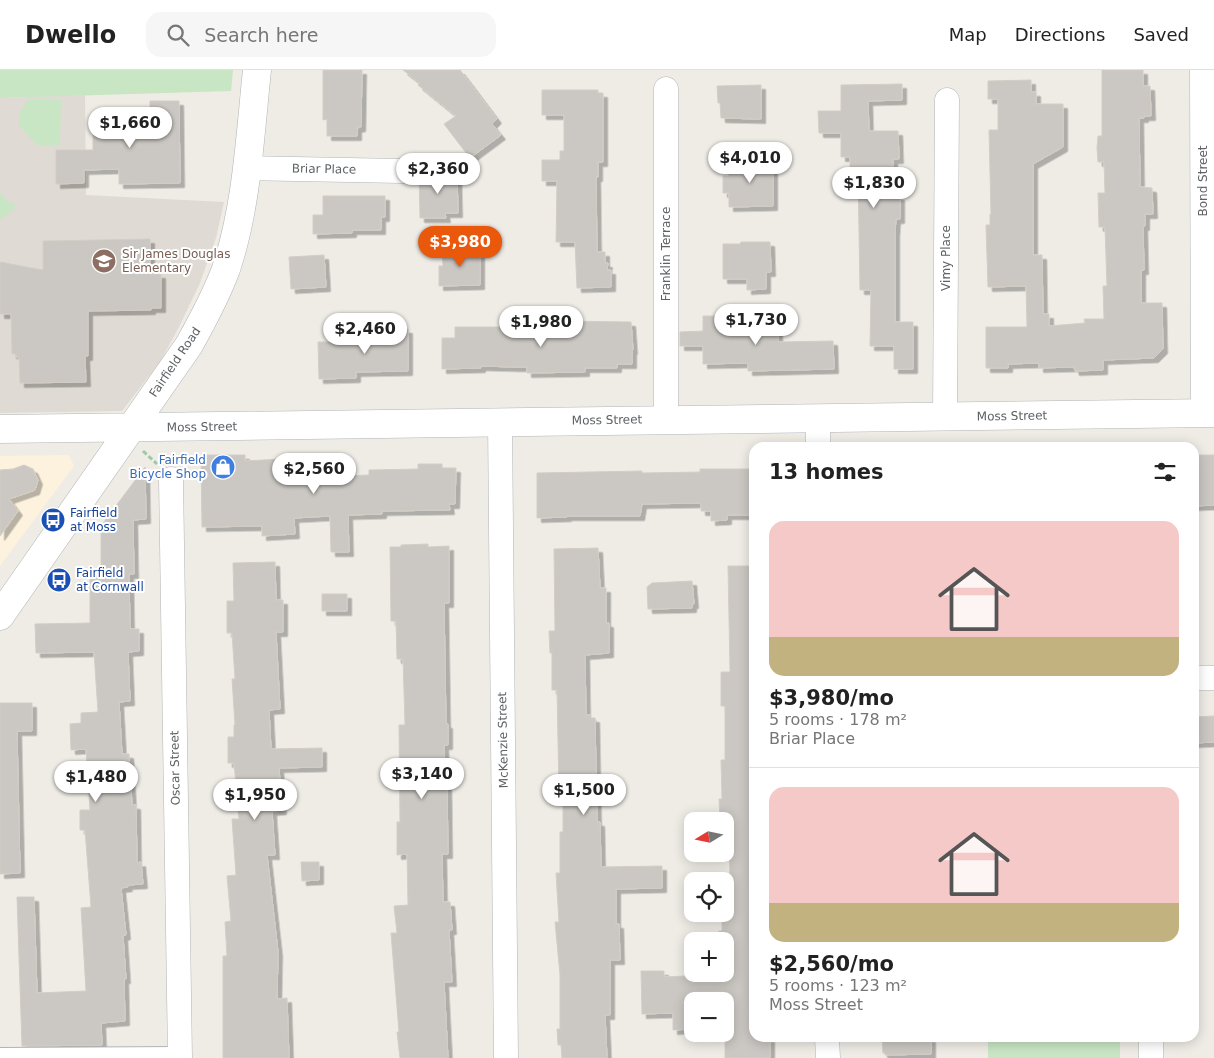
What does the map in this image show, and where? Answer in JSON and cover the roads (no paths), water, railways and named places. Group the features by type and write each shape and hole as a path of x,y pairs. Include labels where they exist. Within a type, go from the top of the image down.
{"street":[{"name":"Fairfield Road","path":"0,616 189,345 210,308 226,269 239,222 257,70"},
{"name":"Bond Street","path":"1202,70 1209,413"},
{"name":"Franklin Terrace","path":"666,89 666,419"},
{"name":"Vimy Place","path":"945,417 947,100"},
{"name":"Briar Place","path":"246,168 402,171"},
{"name":"Moss Street","path":"0,428 128,432 500,421 818,419 1209,413"},
{"path":"818,419 818,442"},
{"name":"McKenzie Street","path":"500,421 506,1058"},
{"name":"Oscar Street","path":"170,479 180,1055"},
{"path":"1199,678 1214,678"},
{"path":"827,1042 828,1058"},
{"path":"1151,1042 1151,1058"}],"lane":[{"path":"0,1054 180,1055"}],"place":[{"name":"Sir James Douglas Elementary","path":"104,261"},
{"name":"Fairfield Bicycle Shop","path":"223,467"},
{"name":"Fairfield at Moss","path":"53,520"},
{"name":"Fairfield at Cornwall","path":"59,580"}]}
